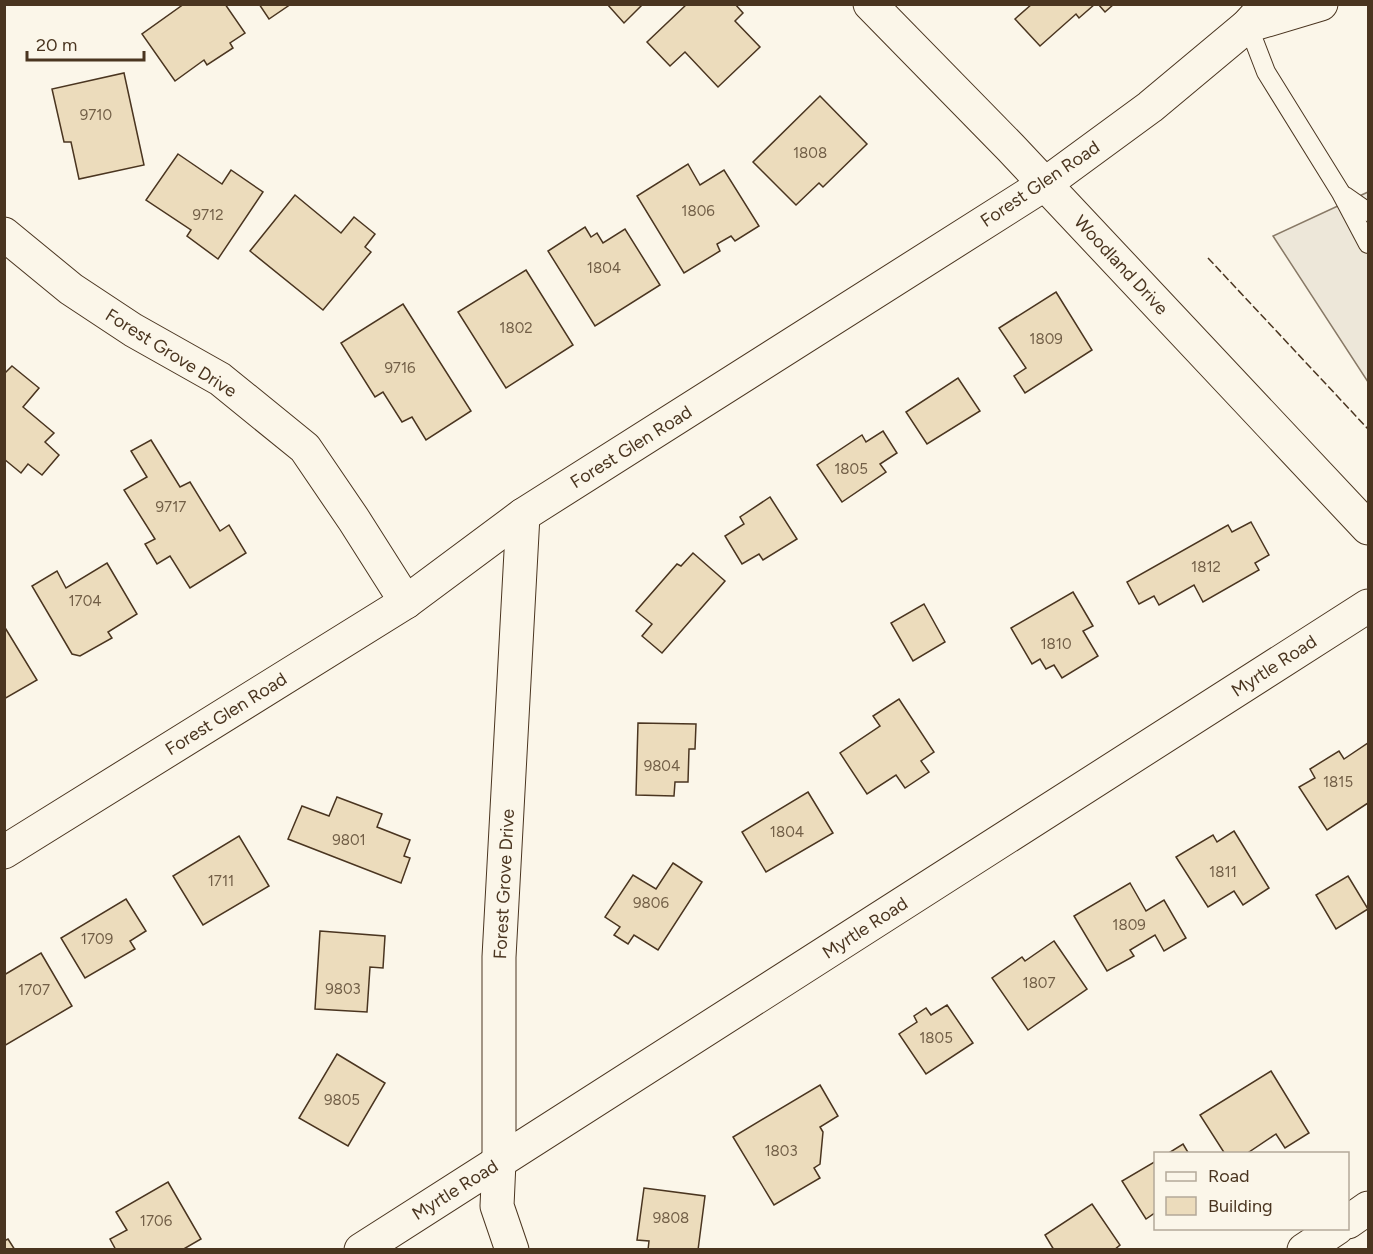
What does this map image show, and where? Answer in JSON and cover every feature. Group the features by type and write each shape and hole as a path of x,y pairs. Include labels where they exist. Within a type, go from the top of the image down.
{"street":[{"name":"Woodland Drive","path":"870,4 1045,184 1368,528"},
{"name":"Forest Glen Road","path":"4,852 406,602 523,515 1045,184 1150,106 1253,12 1321,4"},
{"name":"Forest Grove Drive","path":"4,234 71,289 133,330 220,379 305,448 406,602"},
{"name":"Forest Grove Drive","path":"512,1250 497,1206 500,957 523,515"},
{"name":"Myrtle Road","path":"361,1250 1368,606"},
{"path":"1349,1221 1368,1208"},
{"path":"1305,1250 1334,1230"}],"lane":[{"path":"1253,12 1266,72 1341,193 1368,244"},
{"path":"1341,193 1368,212"}],"shaded area":[{"path":"1368,192 1368,382 1273,236"}],"building":[{"path":"184,4 225,4 245,33 230,43 233,48 207,65 204,60 175,81 142,34"},
{"path":"259,4 291,4 269,19"},
{"path":"607,4 643,4 624,23"},
{"path":"687,4 735,4 743,13 735,21 760,47 718,87 685,52 670,66 647,42"},
{"path":"1032,4 1095,4 1079,18 1076,14 1040,46 1015,19"},
{"path":"1098,4 1114,4 1105,12"},
{"path":"124,73 144,165 79,179 71,142 64,142 52,89"},
{"path":"820,96 867,144 823,187 819,183 796,205 753,162"},
{"path":"178,154 222,184 231,170 263,192 218,259 187,236 191,230 146,200"},
{"path":"688,164 700,185 724,170 759,226 735,241 731,236 717,244 720,251 684,273 637,196"},
{"path":"295,195 341,233 354,217 375,234 365,247 371,252 323,310 250,251"},
{"path":"585,227 591,237 597,233 603,243 625,229 660,285 595,326 548,251"},
{"path":"526,270 573,345 506,388 458,312"},
{"path":"1056,292 1092,350 1025,393 1014,376 1026,368 999,328"},
{"path":"403,304 471,411 426,440 412,417 402,422 383,392 375,397 341,343"},
{"path":"12,366 39,388 23,407 54,433 45,442 59,455 42,475 28,464 21,473 4,459 4,374"},
{"path":"958,378 980,411 927,444 906,412"},
{"path":"883,431 897,453 880,464 886,472 842,502 817,465 862,435 866,442"},
{"path":"151,440 180,487 190,482 220,531 229,525 246,553 190,588 170,556 157,564 145,544 155,539 124,490 147,477 131,451"},
{"path":"770,497 797,539 763,560 759,554 742,564 725,536 744,524 740,517"},
{"path":"1251,522 1269,555 1255,563 1259,570 1203,602 1194,585 1159,605 1154,596 1139,604 1127,582 1228,525 1232,532"},
{"path":"693,553 725,581 662,653 642,636 652,624 636,611 677,564 681,566"},
{"path":"107,563 137,614 108,632 112,638 80,656 72,654 32,586 57,571 66,588"},
{"path":"1073,592 1093,626 1083,631 1098,656 1062,678 1054,665 1046,669 1040,659 1032,664 1011,628"},
{"path":"924,604 945,642 913,661 891,623"},
{"path":"4,626 37,680 4,699"},
{"path":"899,699 934,752 921,761 929,772 905,788 896,775 867,794 840,753 880,726 873,716"},
{"path":"638,723 696,724 695,749 689,749 688,782 675,782 674,796 636,795"},
{"path":"1368,743 1368,803 1327,830 1299,787 1315,778 1310,769 1339,751 1344,759"},
{"path":"808,792 833,833 766,872 742,832"},
{"path":"337,797 382,814 377,827 410,840 404,856 410,858 401,883 288,839 302,806 329,816"},
{"path":"1234,831 1269,888 1243,905 1234,891 1208,907 1176,857 1213,835 1217,842"},
{"path":"239,836 269,886 203,925 173,876"},
{"path":"673,863 702,882 658,950 634,935 628,944 614,935 620,927 605,917 633,875 656,889"},
{"path":"1348,876 1368,909 1336,929 1316,895"},
{"path":"1130,883 1146,911 1164,900 1186,938 1164,951 1155,935 1130,950 1134,956 1107,971 1074,916"},
{"path":"126,899 146,931 130,941 135,949 85,978 61,938"},
{"path":"320,931 385,936 383,968 370,967 367,1012 315,1009"},
{"path":"1054,941 1087,989 1028,1030 992,978 1022,957 1025,961"},
{"path":"41,953 72,1006 4,1046 4,975"},
{"path":"947,1005 973,1043 926,1074 899,1034 917,1022 914,1016 926,1008 931,1015"},
{"path":"337,1054 385,1083 348,1146 299,1118"},
{"path":"1271,1071 1309,1133 1285,1148 1276,1134 1249,1152 1224,1152 1200,1115"},
{"path":"820,1085 838,1116 820,1127 823,1132 820,1164 814,1168 820,1178 774,1205 733,1137"},
{"path":"1183,1144 1188,1152 1170,1152"},
{"path":"1154,1162 1154,1213 1146,1219 1122,1181"},
{"path":"168,1182 201,1239 182,1250 116,1250 110,1239 127,1230 116,1212"},
{"path":"644,1188 705,1196 698,1250 648,1250 649,1241 637,1240"},
{"path":"1092,1204 1120,1245 1114,1250 1054,1250 1045,1235"},
{"path":"8,1239 15,1250 4,1250 4,1241"}],"fence":[{"path":"1208,258 1368,429"}]}
